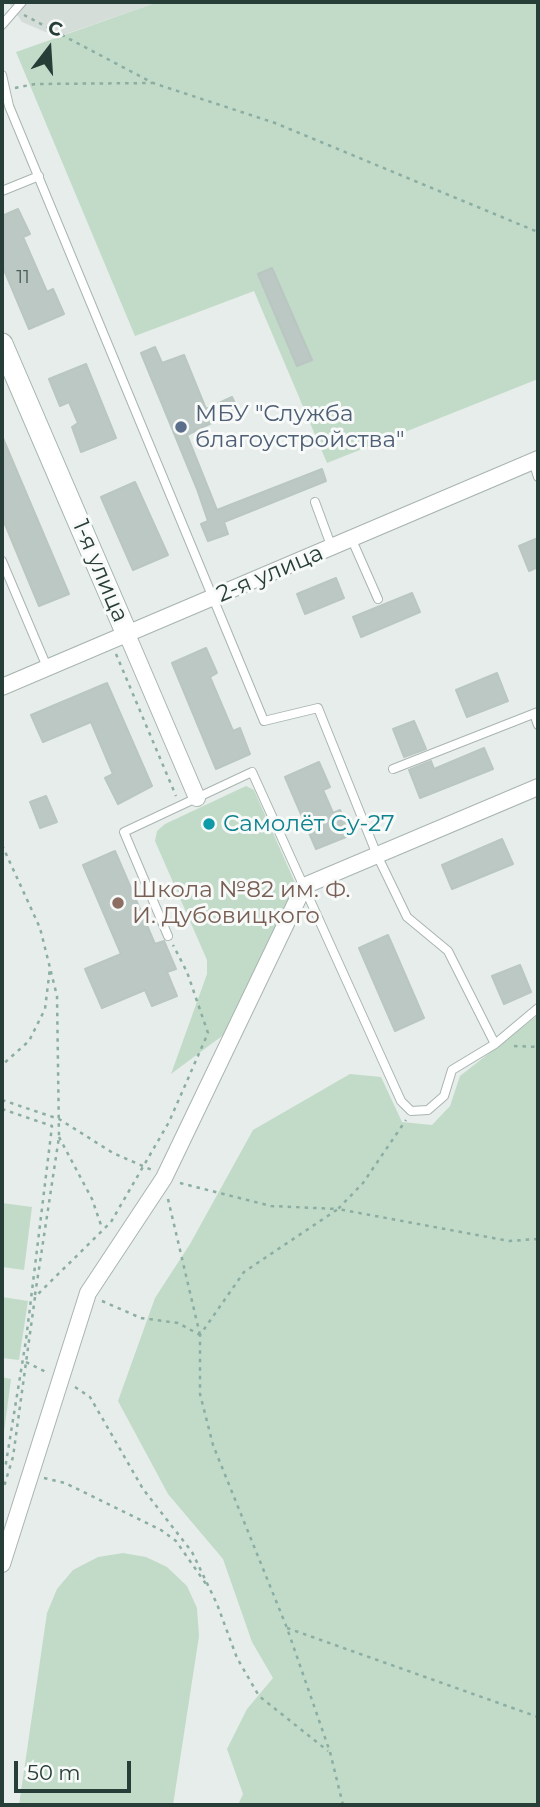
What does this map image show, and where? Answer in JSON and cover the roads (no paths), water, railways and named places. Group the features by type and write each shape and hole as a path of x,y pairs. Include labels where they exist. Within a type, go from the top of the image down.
{"street":[{"name":"1-я улица","path":"2,344 13,381 197,798"},
{"name":"2-я улица","path":"2,687 126,632 352,540 536,460"},
{"path":"2,1564 88,1293 164,1178 304,886 538,788"}],"lane":[{"path":"2,25 22,2"},
{"path":"2,75 4,90 38,176 264,721 318,708 377,855 407,917 448,951 495,1044"},
{"path":"2,191 38,176"},
{"path":"536,460 538,477"},
{"path":"315,502 332,548"},
{"path":"352,540 378,599"},
{"path":"2,561 47,667"},
{"path":"393,769 536,713 538,725"},
{"path":"168,936 124,832 252,772 401,1101 411,1111 428,1110 444,1096 452,1070 495,1044 538,1008"}],"place":[{"name":"МБУ \"Служба благоустройства\"","path":"181,427"},
{"name":"Самолёт Су-27","path":"209,824"},
{"name":"Школа №82 им. Ф. И. Дубовицкого","path":"118,903"}]}
